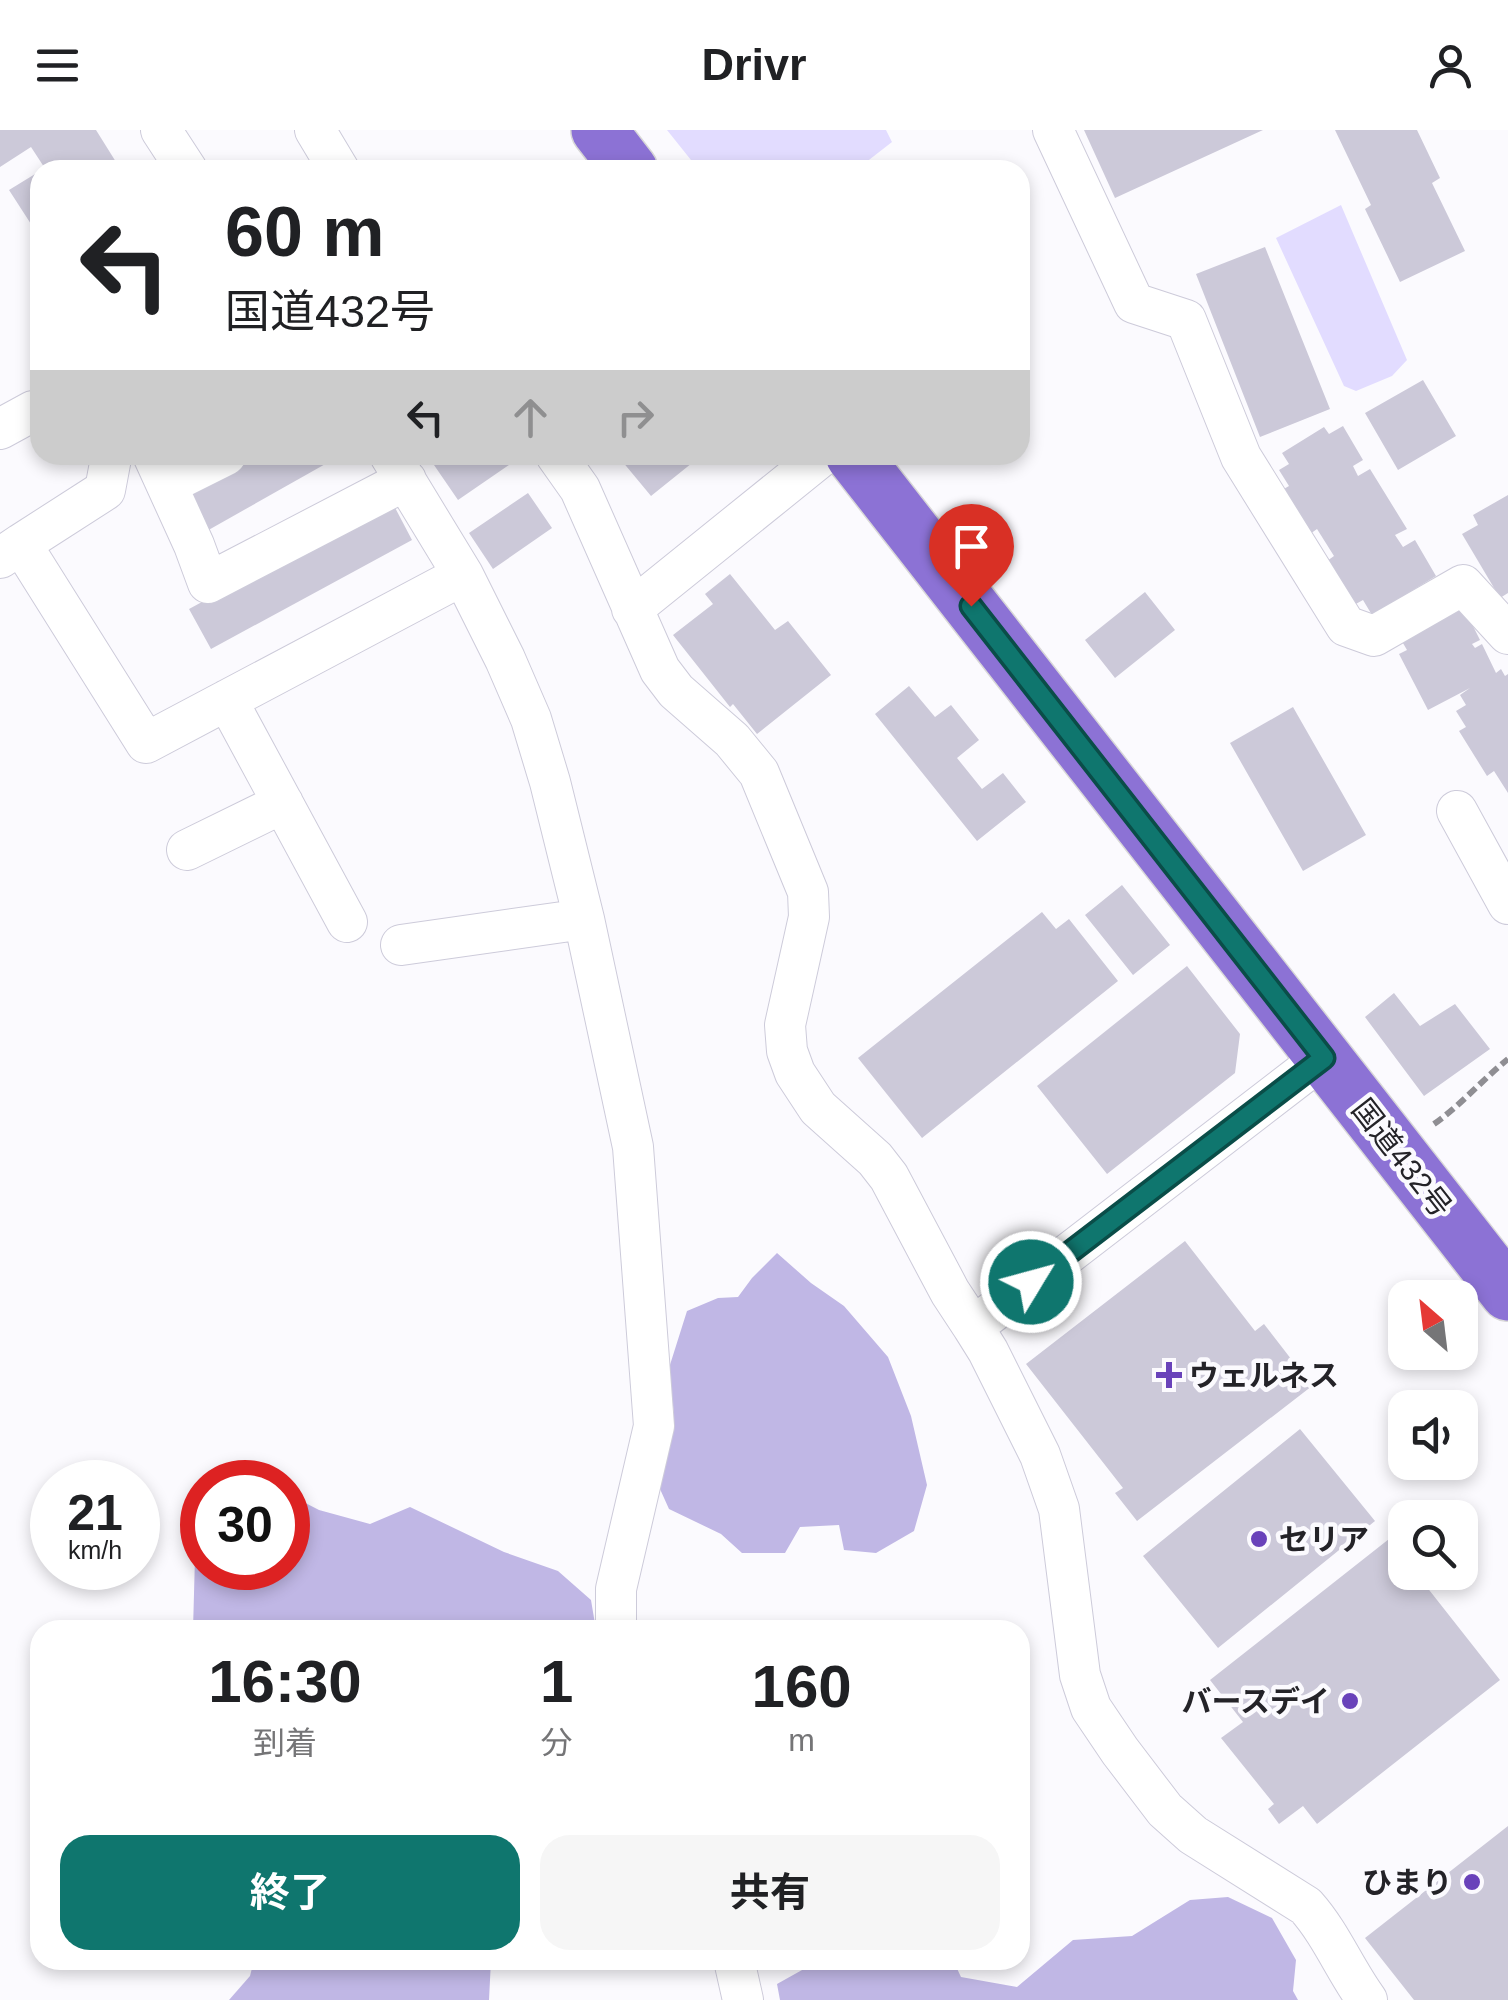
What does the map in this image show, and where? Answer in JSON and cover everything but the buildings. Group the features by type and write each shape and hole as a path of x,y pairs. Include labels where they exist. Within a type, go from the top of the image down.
{"highway":[{"path":"599,130 622,160"},
{"name":"国道432号","path":"861,465 1508,1293"}],"street":[{"path":"162,130 181,160"},
{"path":"314,130 333,160"},
{"path":"1053,130 1134,303 1186,320 1241,457 1346,626 1374,636 1463,584 1508,633"},
{"path":"0,429 30,413"},
{"path":"110,465 105,490 10,551 146,743 463,575"},
{"path":"563,465 580,489 660,670 676,690 732,740 758,773 808,892 808,917 785,1025 787,1052 795,1073 818,1108 888,1177 950,1292 988,1350 1040,1455 1059,1508 1080,1676 1092,1708 1120,1752 1166,1810 1192,1835 1306,1906 1321,1923 1367,2000"},
{"path":"632,609 811,465"},
{"path":"160,470 208,584 398,467 463,575 506,658 531,719 584,919 633,1147 654,1426 616,1589 616,1620"},
{"path":"227,700 347,922"},
{"path":"186,850 283,803"},
{"path":"1457,811 1508,904"},
{"path":"400,945 584,919"},
{"path":"973,1327 1324,1058"},
{"path":"736,1970 743,2000"}],"path":[{"path":"1397,1151 1452,1111 1508,1059"}],"shaded area":[{"path":"667,130 886,130 892,142 869,160 691,160"},
{"path":"1341,205 1407,360 1392,376 1356,391 1344,386 1276,238"},
{"path":"777,1253 844,1306 888,1357 911,1416 927,1485 914,1531 876,1553 844,1550 839,1525 800,1527 785,1553 742,1553 721,1534 669,1509 660,1489 674,1415 669,1368 687,1311 718,1298 738,1297"},
{"path":"310,1505 370,1524 410,1507 504,1552 558,1571 591,1600 594,1620 193,1620 194,1590 310,1590"},
{"path":"1228,1897 1272,1918 1296,1960 1293,1991 1298,2000 780,2000 777,1984 802,1970 958,1970 961,1977 1017,1987 1073,1940 1132,1936 1190,1900"},
{"path":"252,1970 490,1970 489,2000 229,2000"}],"place":[{"name":"ウェルネス","path":"1169,1375"},
{"name":"セリア","path":"1259,1539"},
{"name":"バースデイ","path":"1350,1701"},
{"name":"ひまり","path":"1472,1882"}],"route":[{"path":"971,606 1324,1058 1031,1282"}]}
